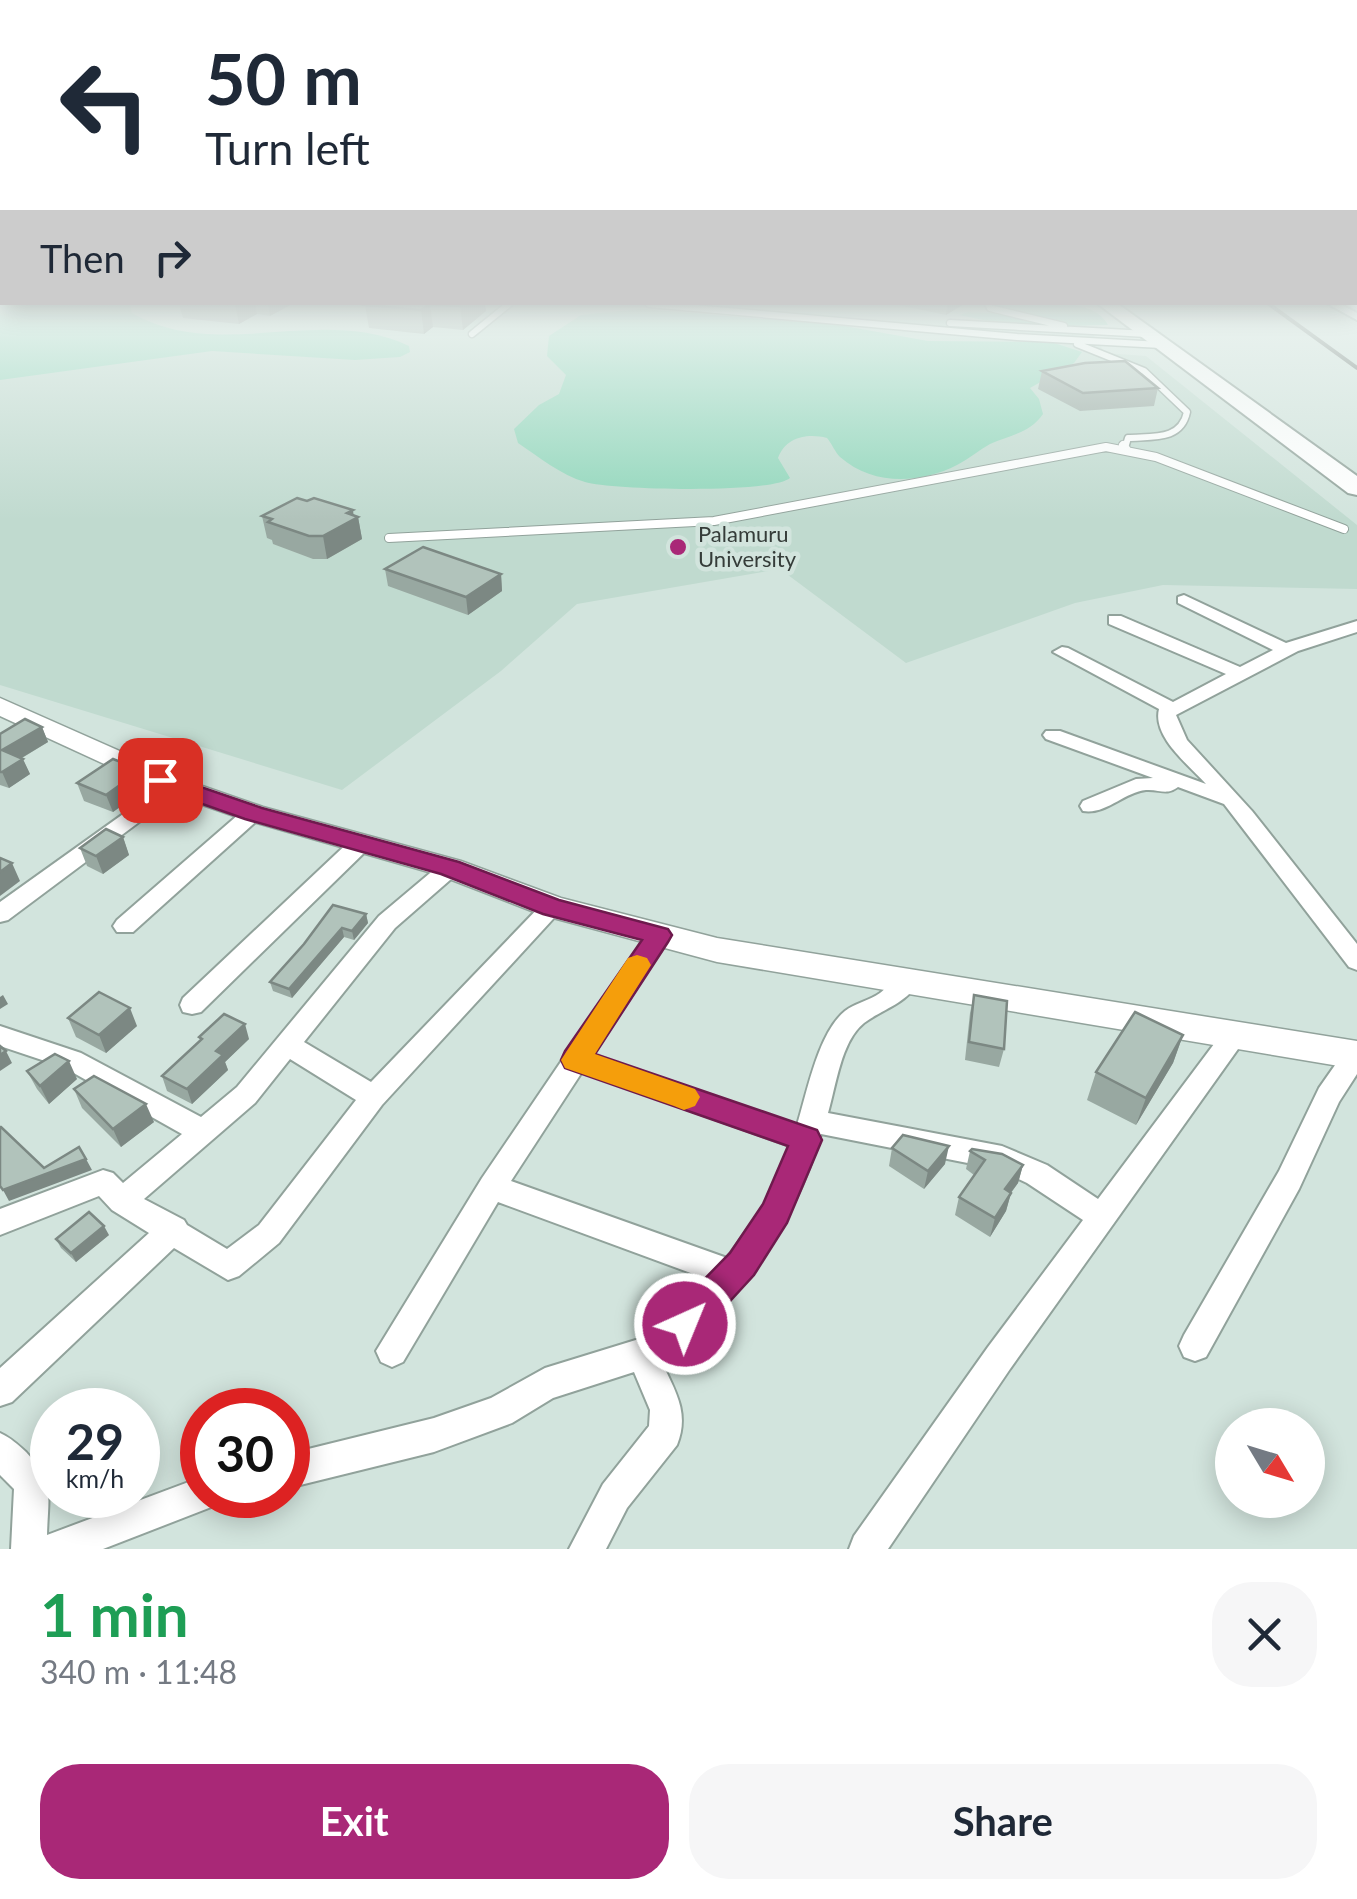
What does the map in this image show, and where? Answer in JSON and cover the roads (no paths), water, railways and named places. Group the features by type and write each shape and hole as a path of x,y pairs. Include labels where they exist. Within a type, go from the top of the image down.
{"highway":[{"path":"1200,376 1357,502"},
{"path":"1205,376 1357,488"}],"street":[{"path":"1184,600 1286,650"},
{"path":"1114,620 1240,673"},
{"path":"1357,626 1286,650 1166,714 1166,723 1232,800 1357,961"},
{"path":"1062,652 1171,708"},
{"path":"0,706 25,726 254,813 450,868 552,907 717,950 1356,1055 1328,1096 1288,1180 1195,1346"},
{"path":"1053,734 1232,800"},
{"path":"1090,806 1143,782 1232,800"},
{"path":"0,914 175,786"},
{"path":"125,926 254,813"},
{"path":"192,1005 361,843"},
{"path":"122,1201 246,1094 387,922 450,868"},
{"path":"0,1222 103,1182 122,1201 174,1229 228,1266 269,1234 373,1097 552,907"},
{"path":"392,1351 492,1187 659,935"},
{"path":"587,1549 615,1496 665,1432 667,1410 646,1363 732,1274 782,1202 810,1130 838,1038 854,1017 888,1000 909,979"},
{"path":"867,1549 998,1358 1235,1035"},
{"path":"0,1036 72,1060 204,1132"},
{"path":"288,1046 373,1097"},
{"path":"576,1060 810,1130 1002,1158 1037,1174 1102,1217"},
{"path":"492,1187 732,1274"},
{"path":"0,1390 174,1229"},
{"path":"310,1465 434,1436 500,1411 545,1384 662,1348"},
{"path":"0,1450 31,1484 29,1549"},
{"path":"56,1549 180,1502"}],"lane":[{"path":"1127,450 1123,445 1128,438 1174,434 1184,425 1187,412 1150,376"},
{"path":"390,538 714,522 910,482 1018,467 1080,450 1127,450 1156,457 1344,529"}],"place":[{"name":"Palamuru University","path":"678,547"}]}
